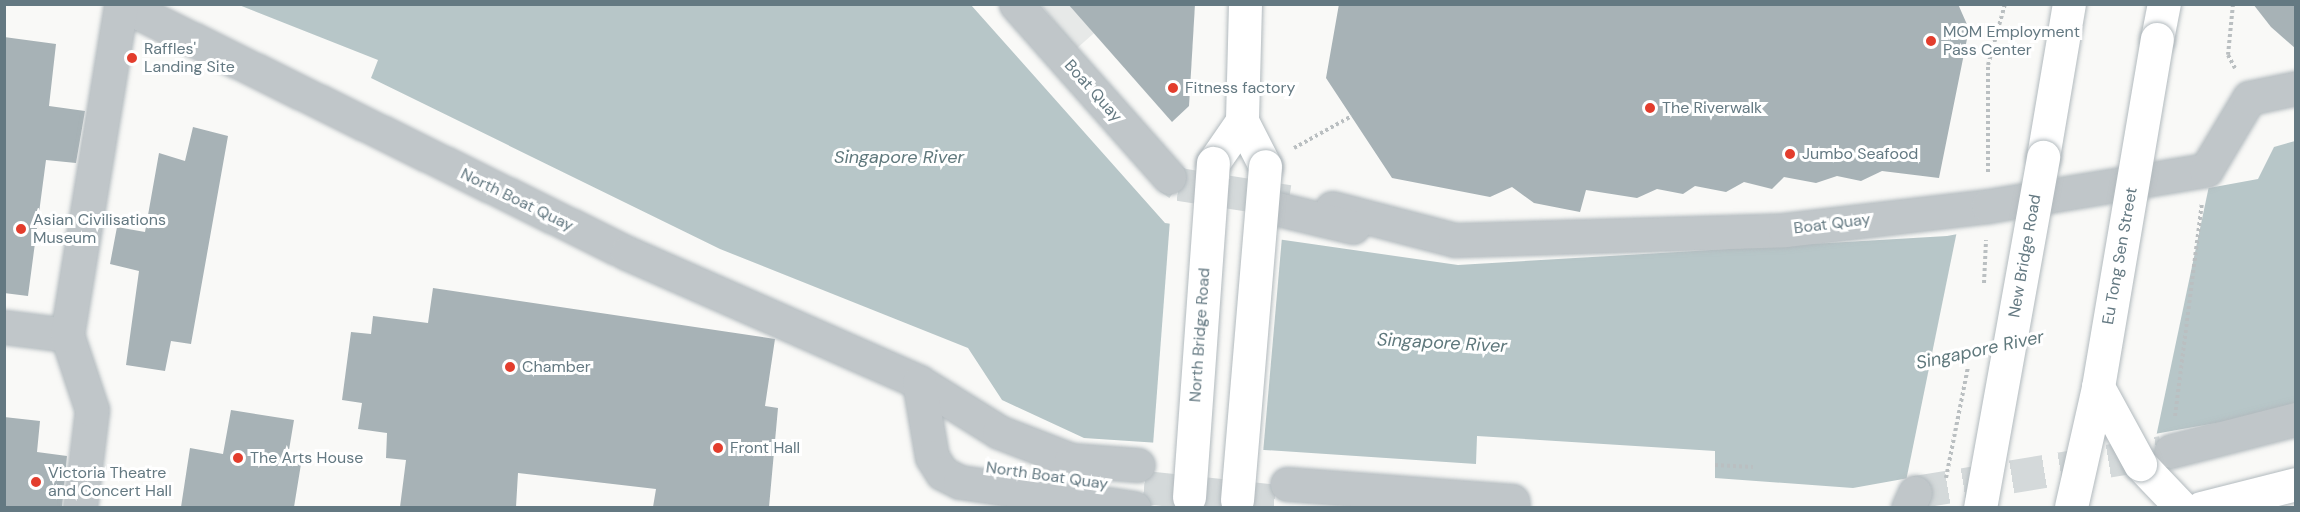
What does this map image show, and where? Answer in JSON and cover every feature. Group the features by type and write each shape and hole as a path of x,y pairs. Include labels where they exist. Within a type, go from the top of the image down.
{"main road":[{"path":"1236,504 1265,166 1242,121 1245,4"},
{"name":"New Bridge Road","path":"1980,507 2070,4"},
{"name":"Eu Tong Sen Street","path":"2071,507 2098,387 2164,4"},
{"name":"North Bridge Road","path":"1189,502 1213,163 1242,121"},
{"path":"2098,387 2140,464 2182,507"},
{"path":"2201,507 2295,484"}],"street":[{"name":"Boat Quay","path":"1016,4 1169,177"},
{"name":"North Boat Quay","path":"67,335 121,5 627,253 919,382 999,432 1138,487"},
{"path":"2206,170 2249,98 2295,88"},
{"name":"Boat Quay","path":"1332,208 1455,240 1785,230 1988,206 2206,170"},
{"name":"Boat Quay","path":"1278,208 1452,250 1455,240"},
{"path":"4,327 67,335 92,410 80,507"},
{"name":"North Boat Quay","path":"919,382 935,463 960,483 1138,487"},
{"path":"2171,451 2295,419"},
{"path":"1344,507 1287,493 1512,501 1513,507"}],"path":[{"path":"1983,289 1988,206 1988,65 2005,4"},
{"path":"2233,4 2228,55 2249,98"},
{"path":"1313,137 1352,116"},
{"path":"2171,451 2206,170"},
{"path":"1947,477 1970,359"},
{"path":"1715,465 1753,467"}],"shaded area":[{"path":"1041,5 1126,5 1076,49"}],"water":[{"name":"Singapore River","path":"239,5 971,5 1165,223 1458,265 1947,236 2258,179 2274,147 2295,141 2295,403 2255,416 1853,488 1715,478 1715,451 1477,436 1476,464 1084,438 1002,400 968,348 720,249 371,78 378,60"}],"pier":[{"path":"2209,186 2156,437 1906,481 1957,231"},
{"path":"1170,220 1282,237 1263,453 1153,445"}],"building":[{"path":"1068,4 1195,4 1189,106 1172,122"},
{"name":"The Riverwalk","path":"1339,4 1958,4 1969,29 1939,178 1882,171 1861,181 1837,176 1816,183 1784,177 1772,189 1744,182 1726,192 1695,186 1683,194 1657,189 1637,198 1586,190 1580,212 1534,203 1512,187 1490,197 1392,178 1326,78"},
{"path":"2253,4 2295,4 2295,48 2271,27"},
{"name":"Asian Civilisations Museum","path":"4,37 56,44 49,106 85,111 76,163 46,160 28,296 4,293"},
{"path":"193,127 228,136 191,344 171,341 165,371 126,365 139,271 110,264 117,227 145,232 159,153 185,161"},
{"name":"Chamber","path":"433,288 775,339 765,406 778,408 769,507 653,507 656,489 518,473 516,507 400,507 406,460 386,458 387,433 358,429 362,403 342,400 351,332 371,334 373,316 428,323"},
{"name":"The Arts House","path":"231,410 294,420 287,462 301,464 294,507 181,507 190,448 223,454"},
{"name":"Victoria Theatre and Concert Hall","path":"4,417 40,421 37,452 67,456 62,507 4,507"}],"tunnel":[{"path":"1169,177 1179,184 1289,201"},
{"path":"1915,492 2162,452"},
{"path":"1144,487 1288,502"}],"place":[{"name":"MOM Employment Pass Center","path":"1931,41"},
{"name":"Raffles' Landing Site","path":"132,58"},
{"name":"Fitness factory","path":"1173,88"},
{"name":"The Riverwalk","path":"1650,108"},
{"name":"Jumbo Seafood","path":"1790,154"},
{"name":"Asian Civilisations Museum","path":"21,229"},
{"name":"Chamber","path":"510,367"},
{"name":"Front Hall","path":"718,448"},
{"name":"The Arts House","path":"238,458"},
{"name":"Victoria Theatre and Concert Hall","path":"36,482"}]}
